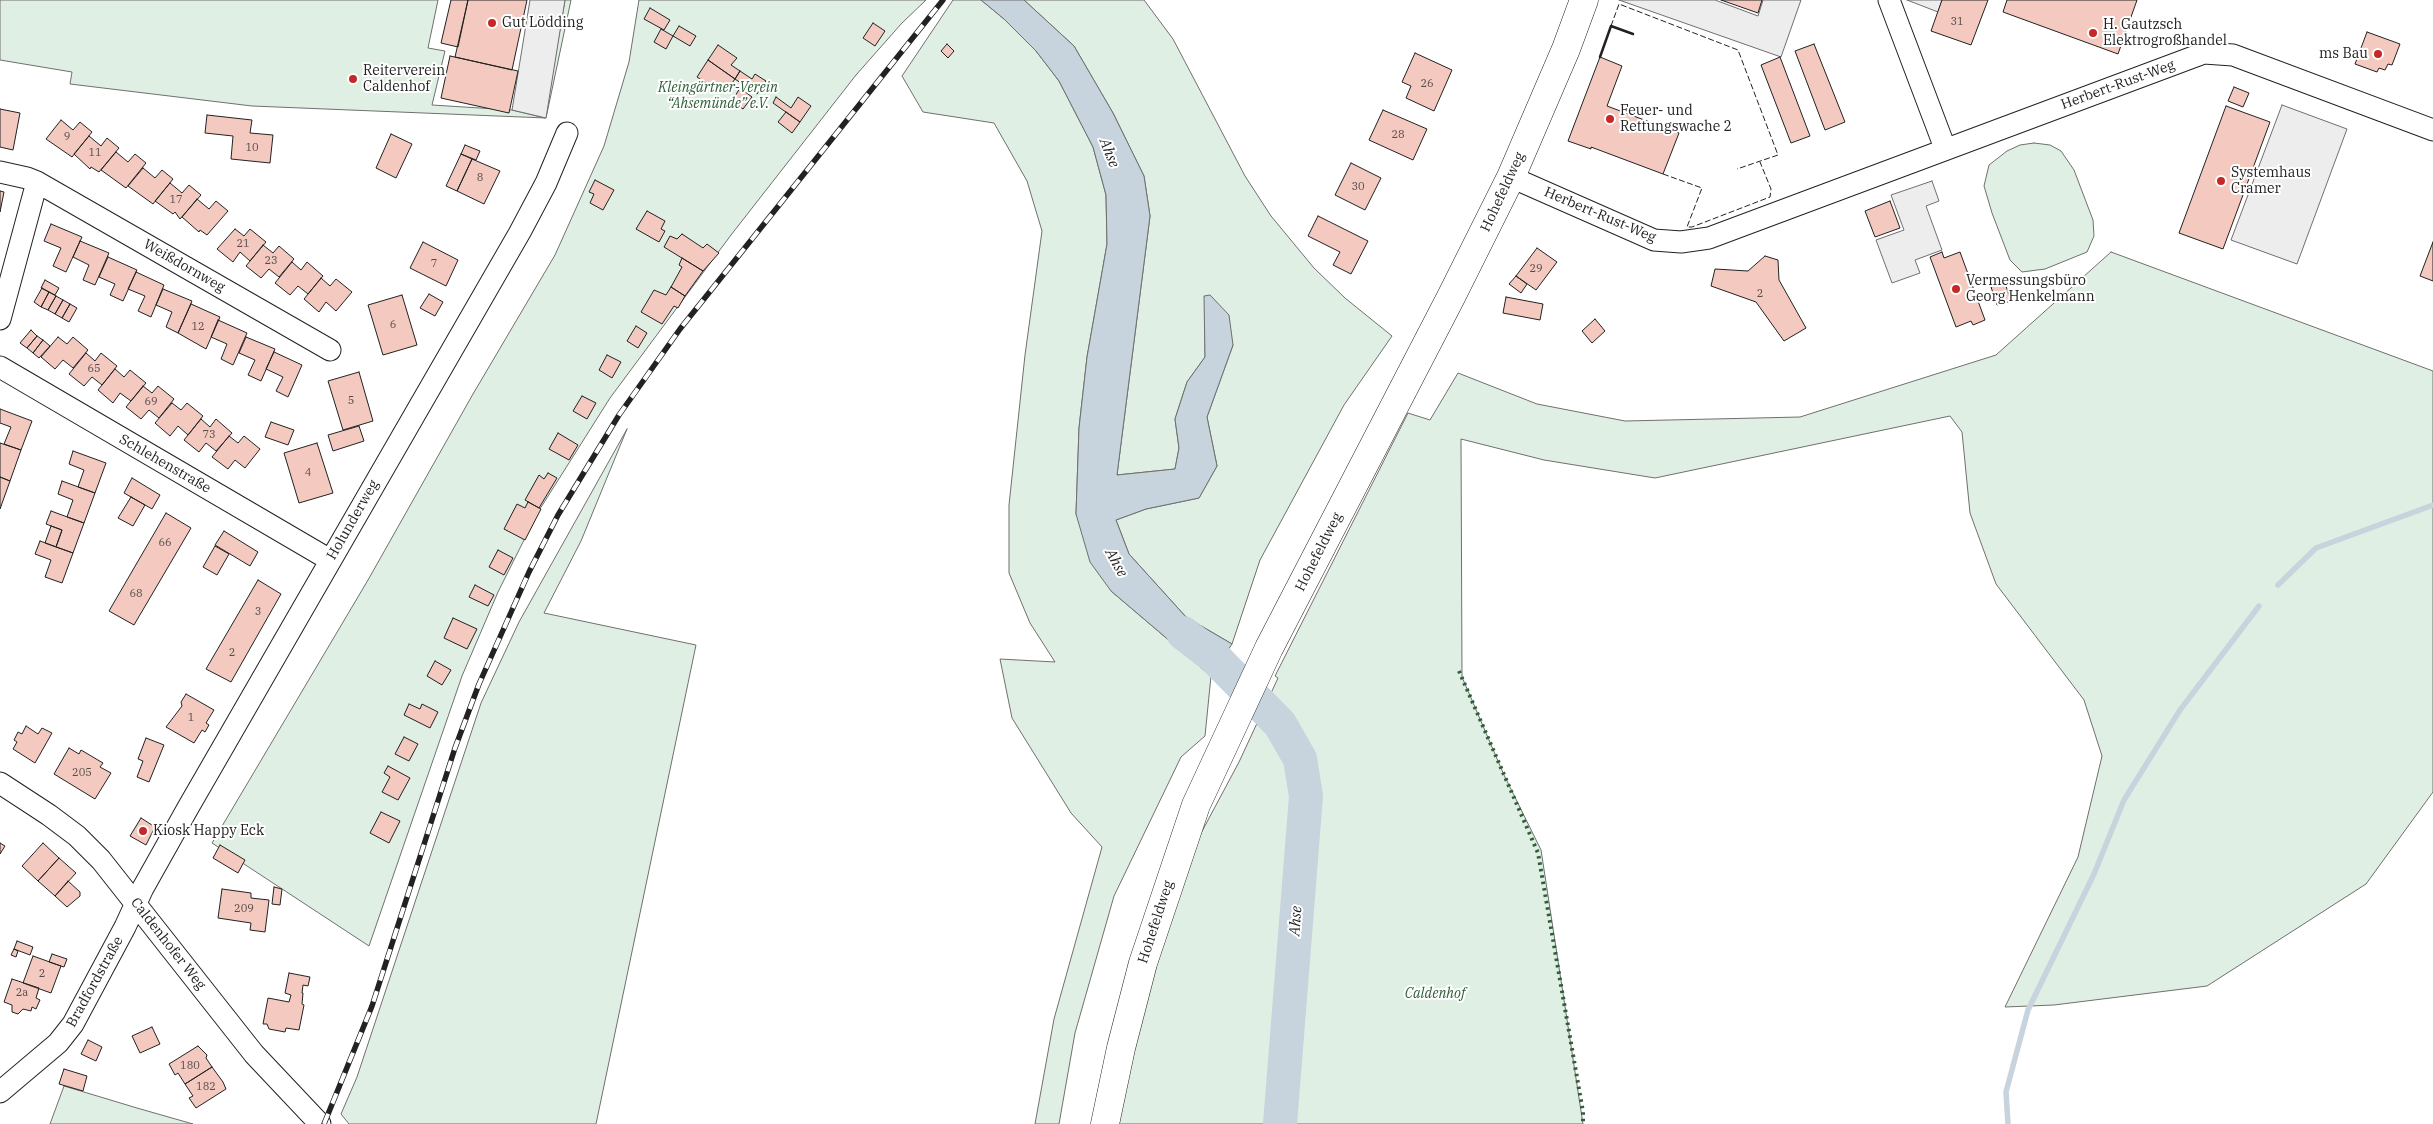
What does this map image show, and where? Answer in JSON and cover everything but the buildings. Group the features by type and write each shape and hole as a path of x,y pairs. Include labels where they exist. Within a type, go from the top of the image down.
{"main road":[{"name":"Hohefeldweg","path":"1106,1124 1121,1048 1143,963 1196,805 1269,648 1511,177 1566,49 1584,0"}],"street":[{"path":"1889,0 1945,148"},
{"name":"Herbert-Rust-Weg","path":"1511,177 1654,240 1681,242 1709,238 1945,148 2204,53 2233,55 2433,130"},
{"name":"Holunderweg","path":"137,905 143,888 185,814 520,232 546,183 567,133"},
{"name":"Weißdornweg","path":"0,172 37,182 330,350"},
{"path":"0,319 37,182"},
{"name":"Schlehenstraße","path":"0,367 330,560"},
{"name":"Caldenhofer Weg","path":"0,783 77,836 101,860 254,1054 320,1124"},
{"name":"Bradfordstraße","path":"3,1086 58,1043 73,1024 137,905"}],"green space":[{"name":"Reiterverein Caldenhof","path":"0,0 438,0 428,48 445,51 432,105 512,110 545,118 252,106 70,84 72,72 0,60"},
{"path":"565,0 571,0 546,118"},
{"name":"Kleingärtner-Verein “Ahsemünde” e.V.","path":"639,0 926,0 902,23 856,75 731,235 610,398 538,512 498,592 462,676 369,946 212,843 368,580 473,394 555,255 604,146 629,62"},
{"path":"953,0 981,0 1004,19 1036,51 1059,81 1093,147 1106,195 1107,244 1087,357 1079,428 1076,514 1111,591 1211,676 1205,736 1181,757 1114,896 1075,1033 1059,1124 1035,1124 1054,1019 1102,847 1071,813 1012,718 1000,659 1055,662 1030,623 1009,573 1009,505 1025,355 1042,231 1027,181 994,123 923,112 902,76"},
{"path":"1024,0 1144,0 1173,39 1245,176 1271,216 1314,268 1345,298 1392,336 1344,405 1260,560 1232,644 1186,617 1129,554 1116,520 1146,509 1199,498 1217,466 1207,417 1233,345 1205,296 1205,357 1187,382 1175,419 1179,448 1175,469 1117,475 1150,216 1144,176 1113,113 1074,46"},
{"path":"2034,143 2050,145 2061,151 2074,170 2093,220 2094,236 2087,252 2045,269 2022,272 2010,260 1984,186 1989,165 2007,151 2020,145"},
{"name":"Caldenhof","path":"2111,252 2433,371 2433,792 2366,884 2207,986 2054,1005 2005,1007 2078,857 2102,756 2084,700 1996,584 1970,513 1962,432 1950,416 1655,478 1544,460 1461,439 1462,677 1504,775 1541,850 1583,1124 1115,1124 1140,997 1192,850 1239,762 1278,678 1275,676 1408,413 1430,420 1458,373 1537,404 1625,421 1800,417 1996,355"},
{"path":"627,429 581,541 544,613 696,645 596,1124 349,1124 341,1114 357,1077 481,703 519,622"},
{"path":"64,1086 137,1108 193,1124 50,1124"}],"shaded area":[{"path":"530,0 565,0 546,118 512,110"},
{"path":"1619,0 1715,0 1758,16 1763,0 1801,0 1781,57"},
{"path":"1907,0 1942,0 1938,12"},
{"path":"2282,105 2347,129 2297,264 2231,240"},
{"path":"1932,181 1939,201 1926,206 1942,250 1915,260 1920,273 1892,283 1876,240 1904,230 1891,195"}],"water":[{"path":"981,0 1024,0 1074,46 1113,113 1144,176 1150,216 1117,475 1175,469 1179,448 1175,419 1187,382 1205,357 1204,296 1210,295 1229,315 1233,345 1207,417 1217,466 1199,498 1146,509 1116,520 1129,554 1186,617 1232,644 1211,676 1111,591 1090,562 1076,514 1079,428 1087,357 1107,244 1106,195 1093,147 1059,81 1036,51 1004,19"}],"waterway":[{"path":"2278,585 2316,548 2433,505"},
{"path":"2008,1124 2006,1092 2028,1010 2094,874 2124,800 2180,710 2259,606"},
{"name":"Ahse","path":"1183,633 1213,656 1280,724 1300,759 1306,796 1280,1124"}],"railway":[{"path":"324,1124 372,1006 455,748 479,684 529,572 558,515 619,415 680,329 943,0"}],"hedge":[{"path":"1459,671 1538,853 1583,1112 1583,1124"}],"fence":[{"path":"1611,26 1619,4 1738,50 1778,155 1737,169"},
{"path":"1663,174 1702,188 1687,227 1692,227 1770,197 1771,189 1760,162"}],"wall":[{"path":"1600,57 1611,26 1633,34"}],"place":[{"name":"Gut Lödding","path":"492,23"},
{"name":"H. Gautzsch Elektrogroßhandel","path":"2093,33"},
{"name":"ms Bau","path":"2378,54"},
{"name":"Reiterverein Caldenhof","path":"353,79"},
{"name":"Feuer- und Rettungswache 2","path":"1610,119"},
{"name":"Systemhaus Cramer","path":"2221,181"},
{"name":"Vermessungsbüro Georg Henkelmann","path":"1956,289"},
{"name":"Kiosk Happy Eck","path":"143,831"}]}
